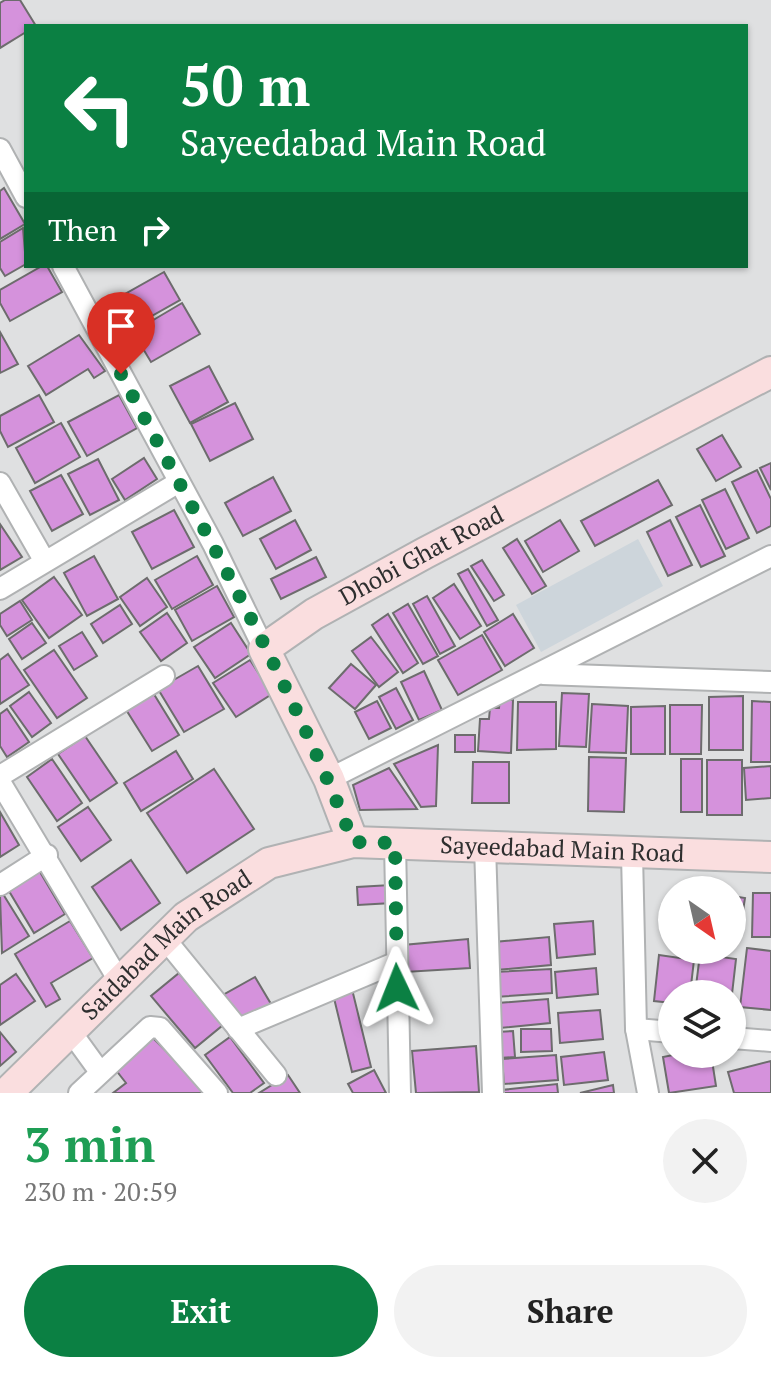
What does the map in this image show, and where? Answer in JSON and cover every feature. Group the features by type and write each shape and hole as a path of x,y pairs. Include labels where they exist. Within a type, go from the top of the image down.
{"main road":[{"name":"Dhobi Ghat Road","path":"264,649 314,614 425,553 771,372"},
{"path":"264,649 329,779 353,842"},
{"name":"Sayeedabad Main Road","path":"353,842 771,857"},
{"name":"Saidabad Main Road","path":"7,1093 186,917 269,863 353,842"}],"street":[{"path":"2,156 24,194"},
{"path":"64,268 264,649"},
{"path":"0,589 179,482"},
{"path":"0,483 44,560"},
{"path":"329,779 771,556"},
{"path":"541,674 771,682"},
{"path":"121,984 0,779 164,676"},
{"path":"395,843 400,1093"},
{"path":"485,846 493,1093"},
{"path":"632,854 636,1029 648,1093"},
{"path":"0,885 47,855"},
{"path":"165,939 276,1075"},
{"path":"238,1029 397,962"},
{"path":"79,1093 150,1027 160,1028 217,1093"},
{"path":"636,1029 658,1031"},
{"path":"71,1032 100,1072"},
{"path":"746,1039 771,1041"}],"shaded area":[{"path":"638,539 663,586 541,652 516,605"}],"building":[{"path":"20,0 35,24 24,24 24,33 0,48 0,3"},
{"path":"4,188 24,225 0,239 0,191"},
{"path":"23,228 24,265 5,276 0,268 0,242"},
{"path":"38,268 48,268 62,292 10,321 0,303 0,290"},
{"path":"164,272 180,300 134,326 118,298"},
{"path":"182,303 200,334 151,362 133,332"},
{"path":"0,332 18,364 0,373"},
{"path":"79,335 105,371 94,378 88,369 46,395 28,366"},
{"path":"209,366 228,402 190,423 170,386"},
{"path":"39,395 54,422 8,447 0,431 0,416"},
{"path":"119,395 137,428 87,456 68,422"},
{"path":"235,403 253,439 210,461 191,424"},
{"path":"61,423 80,457 35,483 16,448"},
{"path":"722,435 741,467 716,481 697,449"},
{"path":"144,458 157,479 125,500 112,479"},
{"path":"98,459 119,500 90,515 68,474"},
{"path":"771,463 771,490 760,468"},
{"path":"757,470 771,499 771,526 757,533 732,482"},
{"path":"61,475 83,514 52,531 30,491"},
{"path":"273,477 291,511 243,536 225,503"},
{"path":"658,480 672,505 595,546 581,521"},
{"path":"725,489 749,538 726,549 702,500"},
{"path":"700,505 725,556 701,567 676,517"},
{"path":"174,510 194,547 152,569 132,532"},
{"path":"295,520 311,550 276,569 260,539"},
{"path":"560,520 579,551 543,572 525,541"},
{"path":"670,520 692,565 668,576 647,532"},
{"path":"0,524 22,557 0,570"},
{"path":"517,539 546,586 532,594 503,548"},
{"path":"94,556 118,599 87,616 64,573"},
{"path":"197,556 213,585 172,609 155,580"},
{"path":"316,557 326,577 281,599 271,579"},
{"path":"482,560 504,595 494,601 471,566"},
{"path":"468,569 498,620 487,626 458,574"},
{"path":"54,577 82,615 49,638 22,600"},
{"path":"147,578 167,607 140,626 120,597"},
{"path":"454,584 481,626 460,639 433,598"},
{"path":"217,586 234,617 192,641 175,610"},
{"path":"427,596 455,646 440,654 413,604"},
{"path":"20,601 32,620 7,636 0,625 0,614"},
{"path":"408,604 438,656 423,664 393,613"},
{"path":"120,605 132,624 103,643 91,624"},
{"path":"167,613 187,643 161,661 140,632"},
{"path":"388,614 418,663 403,673 372,625"},
{"path":"513,614 534,648 505,666 484,632"},
{"path":"32,623 46,643 22,659 9,639"},
{"path":"231,623 251,654 215,678 194,647"},
{"path":"82,632 97,656 74,670 59,646"},
{"path":"482,635 502,670 458,695 438,660"},
{"path":"371,637 398,672 379,687 352,651"},
{"path":"54,650 87,698 57,718 24,670"},
{"path":"8,654 29,685 0,704 0,660"},
{"path":"250,660 272,694 236,717 213,683"},
{"path":"351,664 376,685 355,709 329,688"},
{"path":"198,666 224,709 184,732 158,689"},
{"path":"424,671 442,710 419,720 401,682"},
{"path":"396,688 413,720 396,729 379,697"},
{"path":"152,691 179,735 152,751 125,708"},
{"path":"29,692 51,723 32,737 10,706"},
{"path":"562,693 589,694 586,747 559,746"},
{"path":"743,696 743,750 709,750 709,697"},
{"path":"500,699 513,700 511,753 478,751 480,719 489,719 490,708 499,708"},
{"path":"377,701 391,728 369,739 355,712"},
{"path":"752,701 771,702 771,762 751,762"},
{"path":"518,702 556,702 556,749 517,750"},
{"path":"592,704 628,706 626,753 589,752"},
{"path":"670,705 702,705 701,754 670,754"},
{"path":"665,706 665,754 631,754 631,707"},
{"path":"7,709 29,742 7,757 0,746 0,714"},
{"path":"455,735 475,735 475,752 455,752"},
{"path":"85,736 117,783 90,801 58,754"},
{"path":"438,745 436,806 421,807 394,764"},
{"path":"176,751 193,779 141,811 124,783"},
{"path":"589,757 626,758 624,812 588,811"},
{"path":"52,759 82,803 57,821 27,777"},
{"path":"681,759 702,759 702,812 681,812"},
{"path":"707,760 742,760 742,815 707,815"},
{"path":"473,762 509,762 509,803 472,803"},
{"path":"771,766 771,798 746,800 744,768"},
{"path":"389,768 417,809 360,810 353,785"},
{"path":"214,769 254,829 187,873 147,813"},
{"path":"88,807 111,840 81,861 58,827"},
{"path":"0,812 19,845 0,857"},
{"path":"131,860 160,903 121,930 92,887"},
{"path":"37,867 65,914 34,933 6,886"},
{"path":"391,885 392,903 358,905 357,887"},
{"path":"753,893 771,893 771,937 752,937"},
{"path":"3,894 29,936 2,953 0,895"},
{"path":"70,921 93,958 51,983 60,999 46,1007 15,954"},
{"path":"593,921 595,954 557,958 554,924"},
{"path":"549,937 551,965 496,970 494,942"},
{"path":"468,939 470,968 405,972 403,945"},
{"path":"747,948 771,951 771,1010 746,1008 746,980 743,980"},
{"path":"658,964 694,964 692,980 658,980 658,1001 654,1001"},
{"path":"699,964 735,964 734,980 697,980"},
{"path":"596,968 598,994 557,998 555,972"},
{"path":"551,969 552,993 495,997 494,972"},
{"path":"179,973 223,1025 195,1048 151,996"},
{"path":"16,974 35,1001 0,1025 0,985"},
{"path":"255,977 271,1004 238,1023 223,995"},
{"path":"351,985 371,1067 352,1072 332,990"},
{"path":"548,999 550,1023 500,1028 498,1003"},
{"path":"600,1010 603,1039 560,1043 558,1013"},
{"path":"521,1029 551,1029 552,1051 521,1052"},
{"path":"513,1031 515,1057 499,1058 497,1032"},
{"path":"0,1032 16,1052 0,1066"},
{"path":"147,1032 208,1093 113,1093 126,1083 112,1065"},
{"path":"230,1037 264,1083 250,1093 233,1093 205,1055"},
{"path":"476,1046 479,1092 416,1093 412,1051"},
{"path":"604,1052 608,1080 564,1085 561,1057"},
{"path":"556,1055 558,1080 504,1084 502,1059"},
{"path":"771,1061 771,1093 734,1093 728,1072"},
{"path":"665,1068 713,1068 716,1086 669,1093"},
{"path":"374,1070 386,1093 353,1093 348,1084"},
{"path":"288,1075 300,1093 259,1093"},
{"path":"557,1084 558,1093 502,1093 502,1090"},
{"path":"613,1085 614,1093 580,1093"}],"route":[{"path":"121,374 213,544 329,779 353,842 395,843 397,988"}]}
